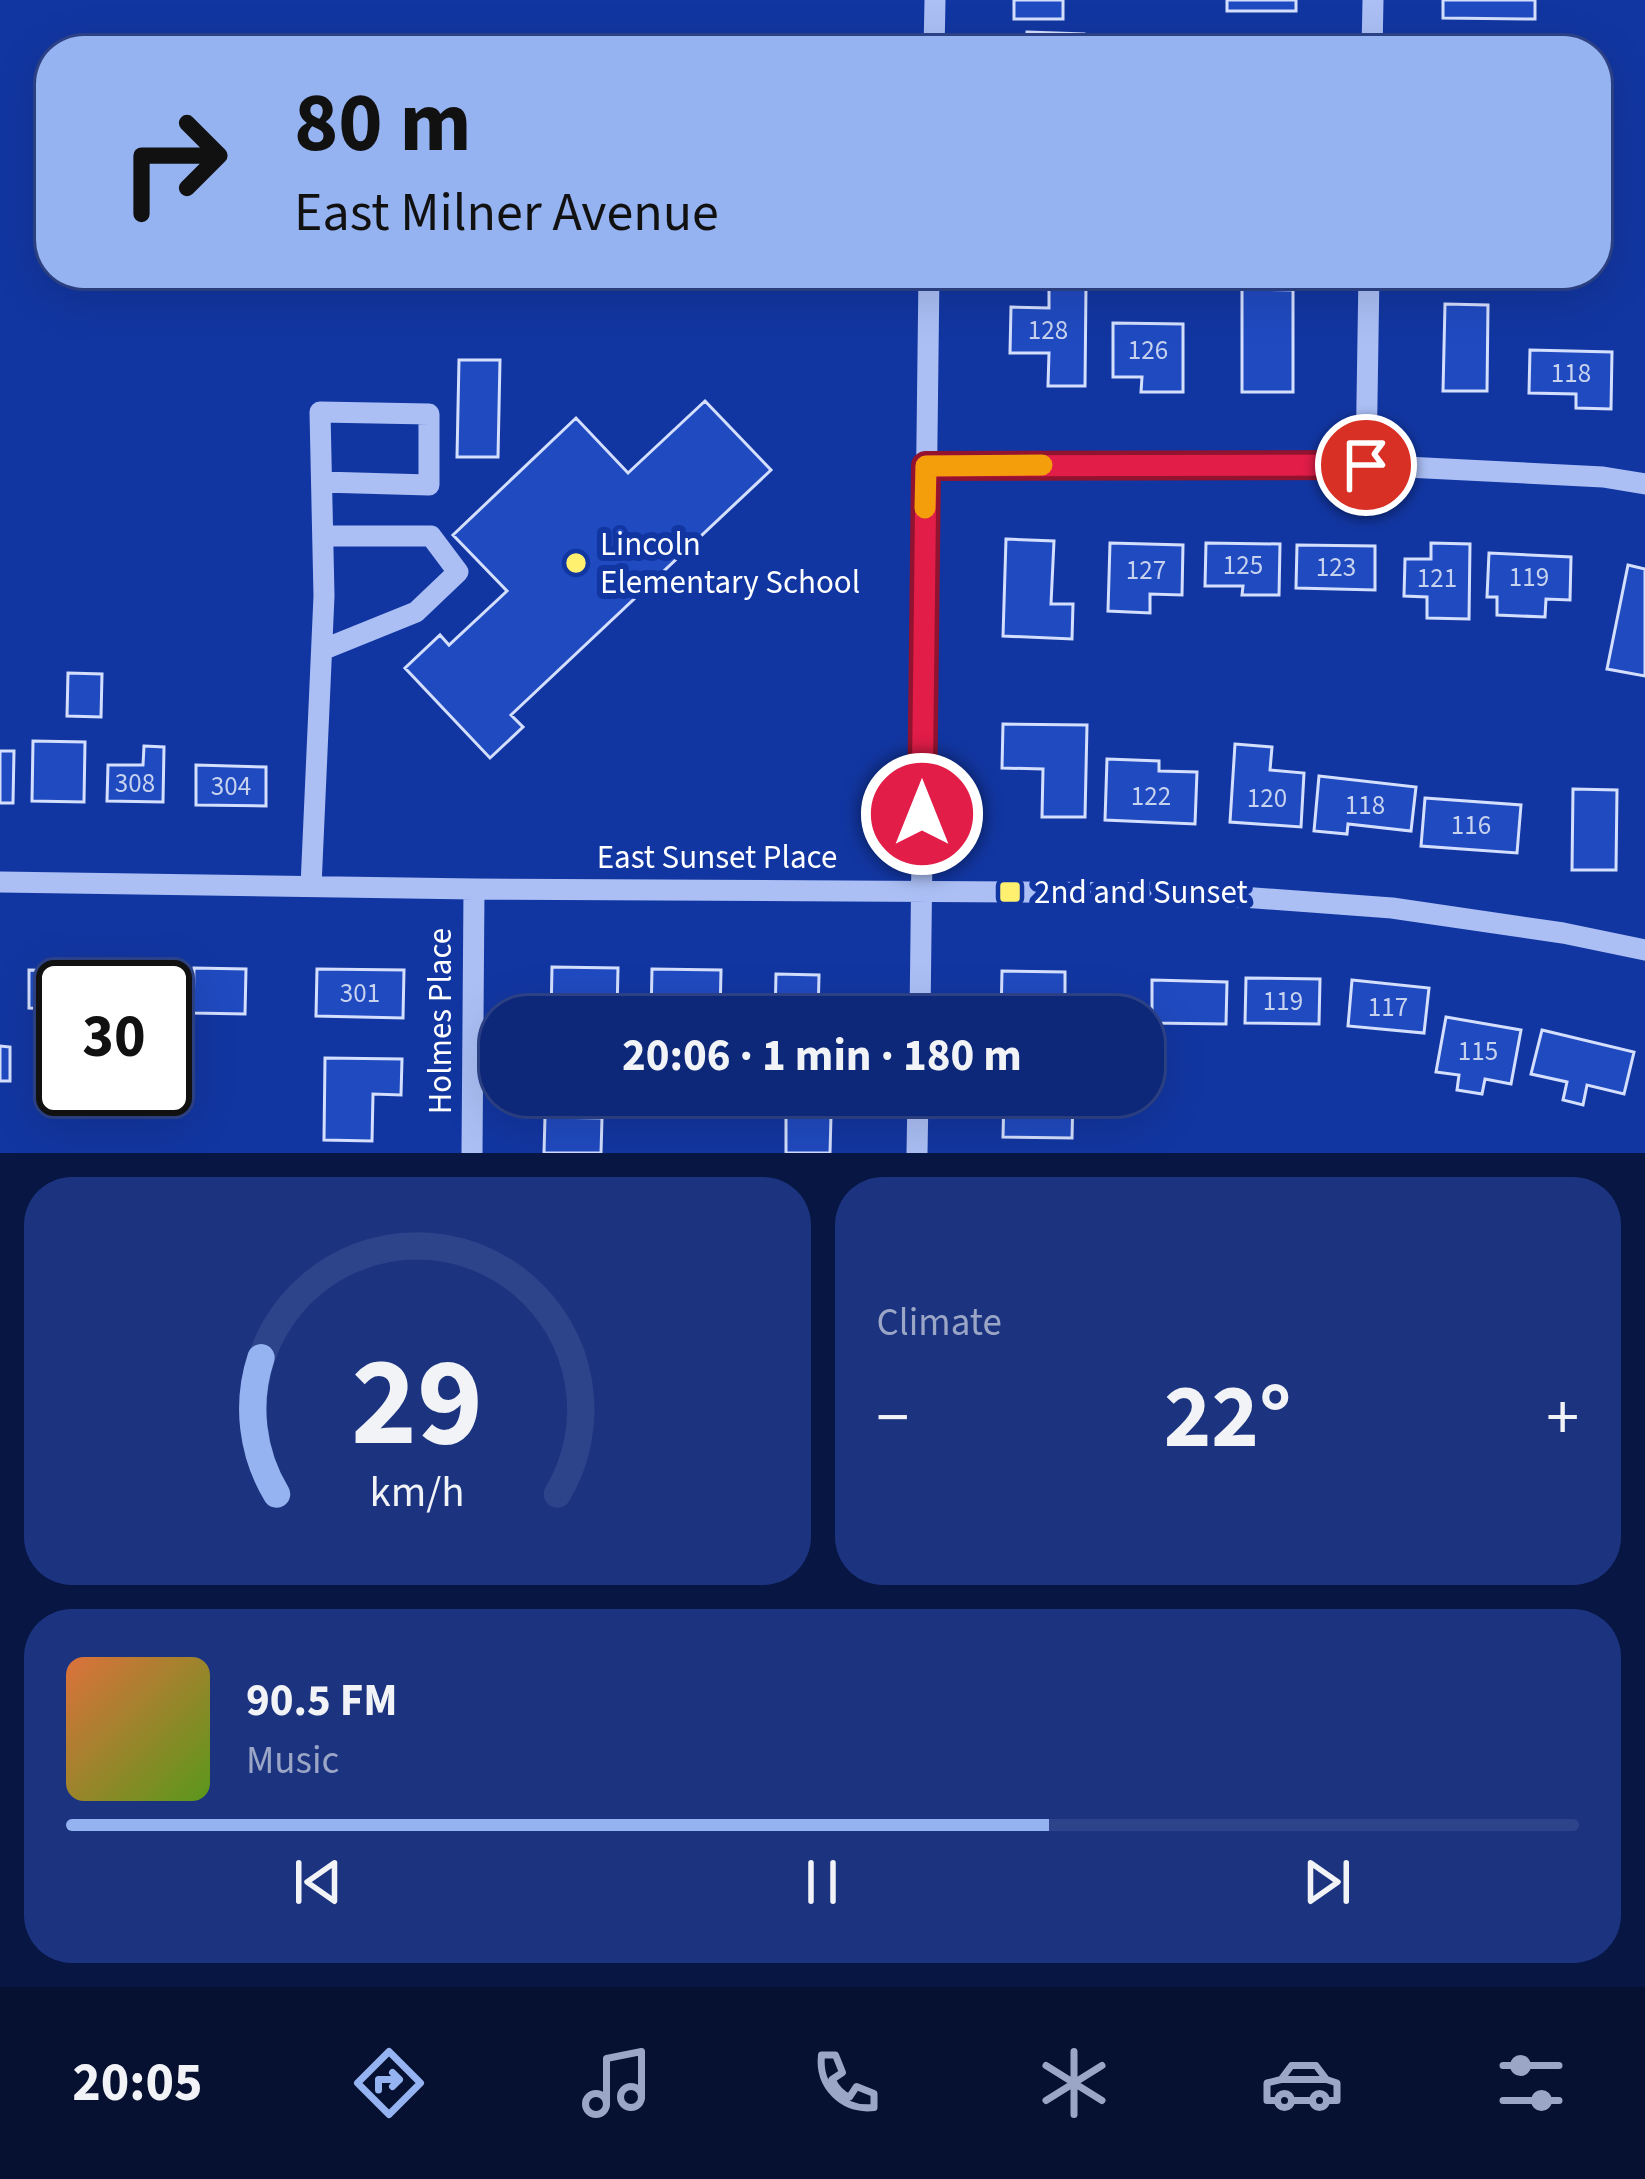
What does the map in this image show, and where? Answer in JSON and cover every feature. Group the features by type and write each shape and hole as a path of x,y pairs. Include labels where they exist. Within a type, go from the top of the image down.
{"street":[{"path":"934,36 935,0"},
{"path":"1372,36 1373,0"},
{"path":"920,996 929,288"},
{"path":"1366,465 1369,288"},
{"path":"311,886 322,650 320,412 429,415 428,485 322,482"},
{"path":"926,466 1366,465 1603,477 1645,484"},
{"path":"322,650 416,612 458,572 431,536 323,536"},
{"name":"East Sunset Place","path":"0,882 474,890 1188,893 1337,902 1563,933 1645,950"},
{"name":"Holmes Place","path":"472,1153 474,890"},
{"path":"917,1153 918,1116"}],"building":[{"path":"1014,0 1063,0 1063,19 1014,19"},
{"path":"1227,0 1296,0 1296,11 1227,11"},
{"path":"1443,0 1535,0 1535,19 1443,18"},
{"path":"1027,32 1084,34 1084,36 1027,36"},
{"path":"1049,288 1086,288 1085,386 1048,386 1049,353 1010,353 1011,307 1049,308"},
{"path":"1242,289 1293,290 1293,392 1242,392"},
{"path":"1445,304 1488,305 1487,391 1443,391"},
{"path":"1113,323 1183,324 1183,392 1141,392 1142,377 1113,377"},
{"path":"1530,350 1612,352 1611,409 1576,408 1576,394 1529,393"},
{"path":"459,360 500,360 498,457 457,457"},
{"name":"Lincoln Elementary School","path":"705,401 771,470 511,715 523,727 490,758 405,668 440,635 449,645 507,591 453,535 576,418 628,473"},
{"path":"1006,539 1054,541 1051,604 1073,604 1072,639 1003,636"},
{"path":"1110,543 1183,545 1182,595 1150,594 1150,613 1108,611"},
{"path":"1206,543 1280,544 1279,595 1242,595 1243,586 1205,586"},
{"path":"1431,543 1470,544 1469,619 1427,618 1427,597 1404,596 1405,559 1431,559"},
{"path":"1297,545 1375,546 1375,590 1296,588"},
{"path":"1489,553 1571,557 1570,600 1546,599 1545,617 1497,615 1497,597 1487,597"},
{"path":"1628,565 1645,569 1645,676 1607,669"},
{"path":"68,673 102,674 101,717 67,716"},
{"path":"1003,724 1087,725 1085,817 1042,817 1043,769 1002,768"},
{"path":"33,741 85,742 84,802 32,801"},
{"path":"1235,744 1272,747 1270,770 1304,773 1301,827 1230,822"},
{"path":"144,746 164,747 163,802 107,801 108,765 143,765"},
{"path":"0,751 14,751 13,803 0,803"},
{"path":"1107,759 1159,761 1159,771 1197,772 1195,824 1105,820"},
{"path":"196,765 266,767 266,806 196,805"},
{"path":"1319,776 1416,787 1411,831 1348,824 1347,834 1314,831"},
{"path":"1573,789 1617,790 1616,870 1572,870"},
{"path":"1425,798 1521,805 1517,853 1421,846"},
{"path":"552,967 618,968 617,996 551,996"},
{"path":"194,968 246,969 245,1014 193,1013"},
{"path":"317,969 404,970 403,1018 316,1016"},
{"path":"652,969 721,970 720,996 651,996"},
{"path":"29,970 36,970 36,1008 29,1008"},
{"path":"1002,971 1065,972 1065,996 1001,996"},
{"path":"776,974 819,975 818,996 775,996"},
{"path":"1246,978 1320,979 1319,1024 1245,1023"},
{"path":"1152,980 1227,982 1226,1024 1164,1023 1164,996 1152,996"},
{"path":"1352,980 1429,988 1424,1033 1348,1026"},
{"path":"1446,1017 1521,1030 1511,1084 1485,1079 1482,1094 1457,1090 1459,1075 1436,1072"},
{"path":"1542,1030 1634,1052 1624,1094 1587,1085 1583,1105 1563,1100 1567,1082 1531,1074"},
{"path":"0,1046 10,1047 10,1081 0,1081"},
{"path":"325,1058 402,1059 401,1095 373,1094 372,1141 324,1140"},
{"path":"786,1116 831,1116 830,1153 786,1153"},
{"path":"1004,1116 1073,1116 1072,1138 1003,1137"},
{"path":"545,1117 602,1118 601,1153 544,1153"}],"slow traffic":[{"path":"925,508 926,466 1042,465"}],"place":[{"name":"Lincoln Elementary School","path":"576,563"},
{"name":"2nd and Sunset","path":"1010,892"}],"route":[{"path":"922,814 926,466 1366,465"}]}
